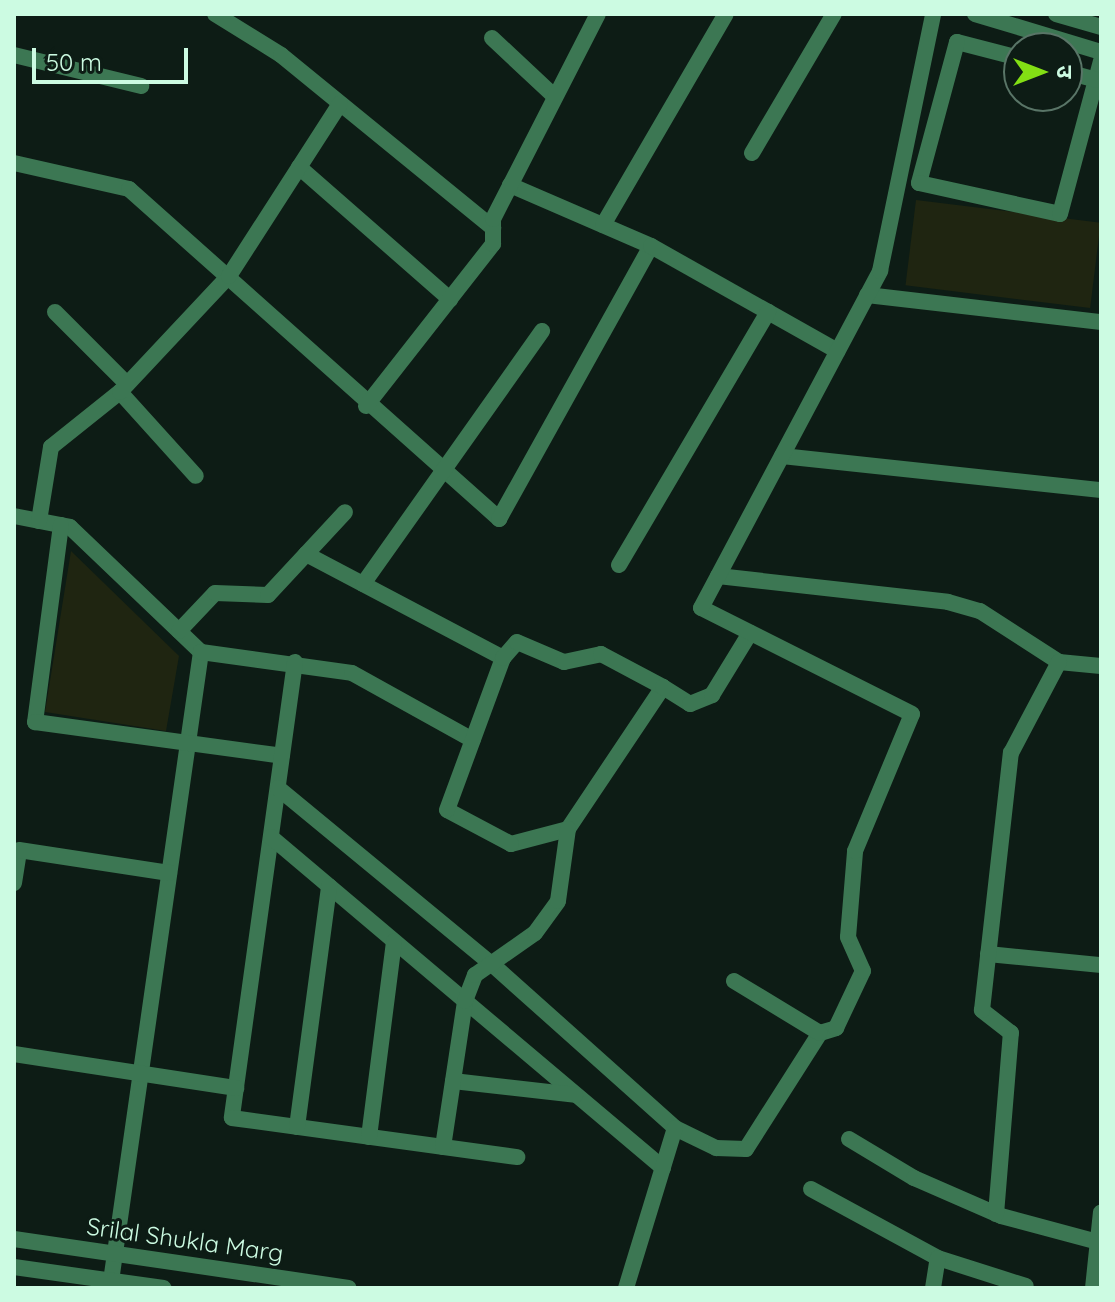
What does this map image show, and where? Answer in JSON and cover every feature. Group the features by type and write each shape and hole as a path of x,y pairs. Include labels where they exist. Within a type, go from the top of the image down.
{"street":[{"path":"215,14 281,55 493,228"},
{"path":"366,406 493,244 493,228 510,185 598,14"},
{"path":"603,225 726,14"},
{"path":"752,153 834,14"},
{"path":"278,788 493,965 675,1128 716,1148 746,1149 820,1033 836,1028 863,971 848,937 855,851 912,714 701,608 880,271 933,14"},
{"path":"975,14 1101,52"},
{"path":"1056,14 1101,27"},
{"path":"492,38 555,97"},
{"path":"1003,54 957,42 919,183 1060,214 1101,61"},
{"path":"14,55 141,86"},
{"path":"1083,76 1096,80"},
{"path":"39,521 51,447 124,388 229,276 340,104"},
{"path":"14,163 129,189 229,276 366,406 499,519 651,246"},
{"path":"299,167 450,299"},
{"path":"510,185 651,246 837,351"},
{"path":"867,295 1101,322"},
{"path":"55,312 124,388 196,476"},
{"path":"619,565 768,312"},
{"path":"363,584 542,331"},
{"path":"782,456 1101,490"},
{"path":"179,631 215,593 268,595 345,512"},
{"path":"14,516 61,525 201,652 295,662 352,673 473,740"},
{"path":"61,525 35,722 282,756"},
{"path":"306,554 503,658"},
{"path":"718,576 948,602 980,611 1059,662 1101,666"},
{"path":"568,829 511,844 447,810 503,658 517,642 564,662 601,654 690,704 712,695 750,633"},
{"path":"111,1281 201,652"},
{"path":"295,662 232,1118 517,1157"},
{"path":"996,1214 1011,1033 982,1010 988,954 1011,753 1059,662"},
{"path":"443,1147 465,1001 475,975 535,933 558,901 568,829 663,687"},
{"path":"271,837 663,1168"},
{"path":"14,883 19,850 169,873"},
{"path":"297,1127 329,886"},
{"path":"369,1137 394,942"},
{"path":"988,954 1101,965"},
{"path":"734,981 820,1033"},
{"path":"14,1054 236,1088"},
{"path":"453,1081 575,1095"},
{"path":"626,1288 675,1128"},
{"path":"849,1139 914,1178 996,1214 1098,1242"},
{"path":"811,1189 938,1258 1026,1286"},
{"path":"1093,1288 1101,1212"},
{"name":"Srilal Shukla Marg","path":"14,1239 114,1253 266,1282 348,1288"},
{"path":"933,1288 938,1258"},
{"path":"14,1267 164,1288"}],"green space":[{"path":"916,200 1101,223 1090,308 906,285"},
{"path":"71,551 179,656 166,731 45,712"}]}
